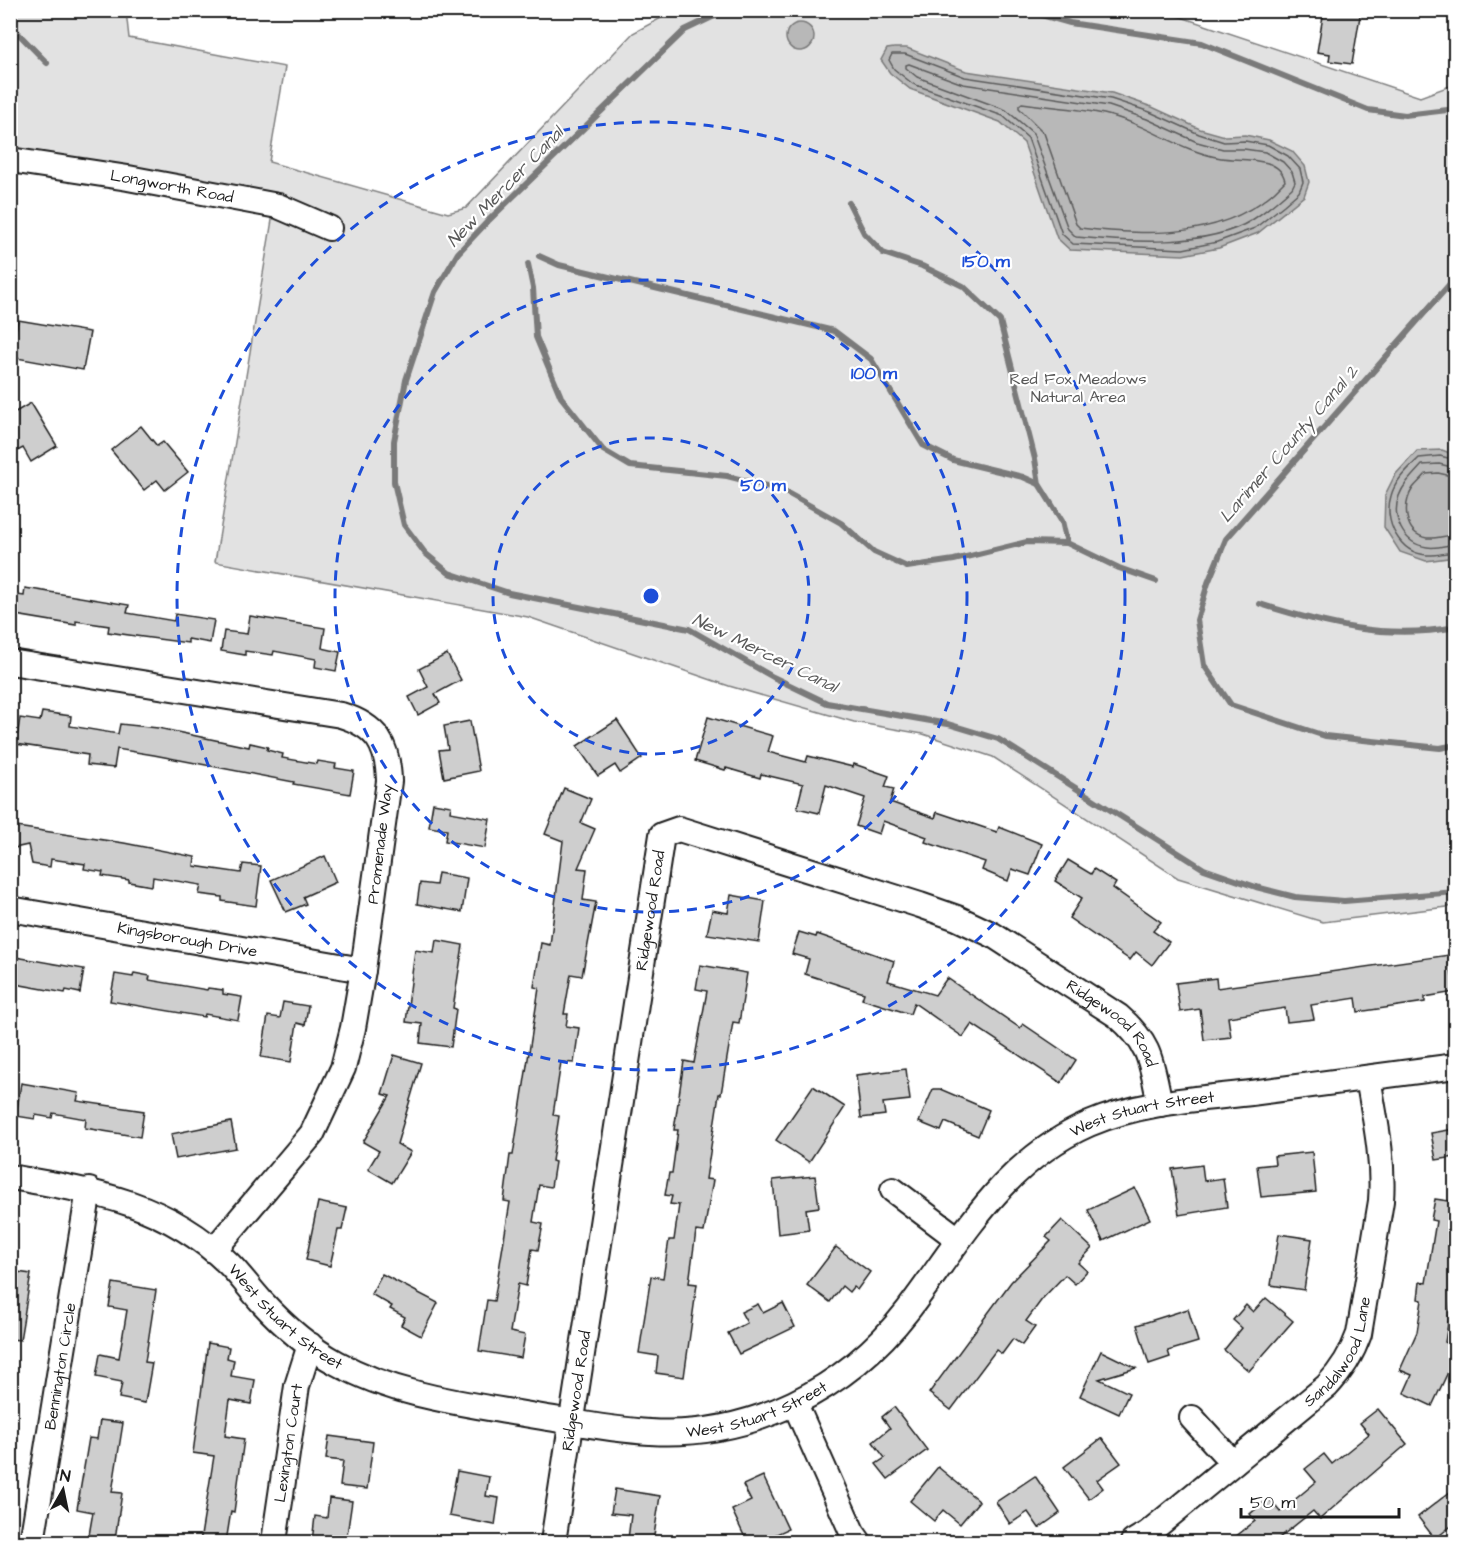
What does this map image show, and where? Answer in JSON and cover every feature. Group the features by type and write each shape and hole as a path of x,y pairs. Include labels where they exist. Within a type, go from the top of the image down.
{"street":[{"name":"Longworth Road","path":"10,160 128,178 278,206 329,228"},
{"name":"Promenade Way","path":"10,662 338,715 356,720 370,729 381,741 388,760 389,780 363,970 343,1068 312,1134 214,1250"},
{"name":"Ridgewood Road","path":"553,1542 662,835 679,829 920,905 957,918 993,935 1118,1016 1135,1030 1147,1049 1160,1104"},
{"name":"Kingsborough Drive","path":"10,909 363,970"},
{"name":"West Stuart Street","path":"10,1177 89,1190 142,1207 168,1220 214,1250 269,1310 310,1346 363,1377 392,1387 457,1402 573,1422 640,1431 685,1433 724,1428 758,1419 795,1404 855,1366 884,1338 907,1311 958,1239 1000,1188 1032,1158 1089,1124 1160,1104 1455,1066"},
{"name":"Sandalwood Lane","path":"1133,1542 1327,1386 1342,1369 1353,1350 1361,1323 1383,1180 1382,1160 1368,1078"},
{"name":"Bennington Circle","path":"33,1542 89,1190"},
{"path":"893,1190 958,1239"},
{"name":"Lexington Court","path":"274,1542 297,1386 310,1346"},
{"path":"795,1404 852,1532 859,1542"},
{"path":"1192,1418 1233,1463"}],"green space":[{"name":"Red Fox Meadows Natural Area","path":"10,11 126,11 129,38 285,67 269,162 448,213 466,208 633,33 674,11 1151,11 1181,17 1420,97 1455,84 1455,906 1323,922 1178,878 993,757 923,734 854,722 729,686 528,617 215,562 272,220 272,193 11,151"}],"water":[{"path":"800,23 810,27 814,37 810,47 800,51 790,47 786,37 790,27"},
{"path":"907,48 966,71 1112,93 1152,107 1200,129 1225,136 1245,135 1269,140 1292,151 1305,166 1309,182 1304,196 1258,233 1219,248 1183,255 1070,250 1057,238 1024,143 1000,122 910,89 890,73 881,60 887,49"},
{"path":"1442,450 1455,455 1455,557 1426,561 1400,552 1384,527 1385,495 1395,475 1417,451"}],"building":[{"path":"1324,10 1361,10 1352,64 1329,61 1330,54 1317,52"},
{"path":"18,320 90,332 83,370 11,357"},
{"path":"31,403 57,446 31,462 23,448 10,455 10,415"},
{"path":"141,426 157,446 163,442 188,472 165,490 157,480 144,490 111,450"},
{"path":"25,588 129,605 127,613 174,621 175,614 214,620 210,643 188,639 188,643 108,632 109,626 76,621 76,625 10,614 10,594 24,596"},
{"path":"250,616 325,628 322,648 340,652 336,671 315,667 316,659 274,651 273,655 245,651 245,655 221,651 224,631 247,634"},
{"path":"447,654 461,680 435,694 440,703 418,715 409,697 428,687 419,669"},
{"path":"42,712 71,716 70,726 118,734 120,724 158,728 249,747 250,743 268,747 267,750 283,754 282,758 317,764 318,761 336,764 335,768 354,771 350,794 117,749 114,768 87,765 88,755 16,744 20,718 40,721"},
{"path":"708,717 773,736 768,752 806,762 808,756 853,767 854,764 889,776 885,787 894,789 890,802 935,818 937,812 997,832 999,827 1042,844 1030,875 1012,869 1008,881 982,870 985,862 925,842 927,837 883,821 879,834 856,826 865,798 826,785 819,813 797,808 803,784 761,774 760,778 695,761"},
{"path":"617,720 642,758 620,773 615,765 598,776 577,746"},
{"path":"470,721 479,771 444,778 439,750 448,749 444,726"},
{"path":"564,788 591,799 581,823 595,829 578,868 587,869 583,900 596,902 582,976 571,974 564,1014 568,1014 566,1026 579,1028 574,1063 561,1062 553,1115 559,1116 552,1161 555,1162 551,1187 539,1185 533,1222 543,1224 538,1250 532,1249 526,1286 518,1284 510,1332 525,1335 521,1358 479,1351 487,1300 494,1301 510,1202 504,1201 539,988 534,987 541,943 550,945 563,841 545,834"},
{"path":"433,803 451,806 450,812 490,819 485,848 445,841 447,830 429,827"},
{"path":"10,826 124,843 195,857 194,866 241,873 243,864 261,866 256,906 222,901 222,897 199,894 201,885 153,877 152,886 102,876 103,872 84,869 85,864 51,859 50,867 32,864 28,845 10,849"},
{"path":"325,856 336,882 303,897 306,904 286,912 271,880"},
{"path":"1068,860 1091,874 1094,869 1116,883 1113,888 1161,922 1153,931 1169,942 1152,965 1136,952 1130,960 1069,918 1082,898 1055,881"},
{"path":"438,873 467,878 462,912 417,904 420,883 436,885"},
{"path":"731,895 765,901 759,942 707,934 712,910 728,913"},
{"path":"799,932 816,937 817,934 894,961 888,981 935,995 947,978 1020,1028 1023,1024 1076,1060 1061,1083 972,1024 963,1037 914,1003 910,1014 862,999 864,993 805,974 809,959 792,954"},
{"path":"436,940 463,945 453,1008 456,1009 451,1047 420,1043 422,1024 406,1022 415,950 434,953"},
{"path":"1449,955 1455,992 1425,997 1425,1002 1358,1012 1356,998 1311,1005 1314,1019 1287,1022 1285,1008 1228,1017 1231,1037 1204,1040 1200,1009 1180,1012 1176,983 1216,978 1217,988"},
{"path":"10,956 84,969 80,993 66,990 65,993 10,983"},
{"path":"700,965 747,973 739,1023 733,1022 721,1094 719,1094 706,1179 713,1180 704,1232 696,1231 689,1283 697,1284 684,1377 656,1373 658,1356 639,1353 651,1276 663,1278 669,1240 674,1240 679,1205 670,1204 672,1196 665,1195 669,1173 672,1173 678,1130 674,1130 684,1061 694,1063 707,991 696,989"},
{"path":"134,973 150,976 149,980 207,990 208,988 223,990 223,994 242,997 238,1020 205,1014 204,1017 110,1001 115,974 133,977"},
{"path":"283,1002 308,1006 305,1025 297,1023 291,1062 261,1057 268,1016 280,1018"},
{"path":"394,1055 421,1063 397,1144 411,1152 392,1183 368,1169 379,1151 363,1142 390,1096 382,1094"},
{"path":"906,1069 910,1100 883,1103 885,1115 861,1118 856,1075"},
{"path":"21,1083 79,1093 77,1101 144,1111 140,1137 85,1128 86,1119 53,1113 52,1118 36,1115 35,1119 16,1116"},
{"path":"813,1086 845,1107 809,1162 776,1140"},
{"path":"933,1089 940,1089 989,1110 978,1136 945,1122 941,1131 919,1122"},
{"path":"231,1122 236,1148 176,1159 171,1134"},
{"path":"1455,1129 1455,1157 1436,1160 1431,1133"},
{"path":"1312,1152 1316,1192 1261,1197 1257,1166 1275,1164 1274,1156"},
{"path":"1202,1165 1204,1181 1223,1178 1227,1207 1179,1215 1172,1169"},
{"path":"815,1176 819,1207 806,1209 809,1230 778,1234 773,1180"},
{"path":"1135,1188 1150,1219 1103,1241 1088,1210"},
{"path":"1435,1199 1455,1202 1455,1301 1452,1301 1445,1342 1455,1347 1455,1370 1450,1368 1432,1406 1404,1393 1412,1375 1400,1370 1417,1332 1422,1300 1418,1299 1420,1282 1426,1283 1436,1221 1431,1220"},
{"path":"318,1202 347,1208 342,1230 338,1230 330,1266 306,1260"},
{"path":"1062,1220 1092,1248 1078,1263 1087,1271 1075,1284 1065,1275 1043,1298 1026,1321 1035,1327 1022,1345 1013,1339 1002,1354 996,1350 951,1410 929,1393 1011,1282 1051,1241 1046,1237"},
{"path":"1279,1234 1312,1239 1304,1290 1271,1285"},
{"path":"836,1247 870,1272 857,1290 853,1287 849,1292 842,1286 830,1302 807,1285"},
{"path":"10,1271 31,1274 20,1340 10,1339"},
{"path":"382,1274 438,1303 421,1336 401,1325 405,1317 390,1309 392,1306 371,1294"},
{"path":"113,1283 156,1290 145,1362 152,1363 145,1403 119,1398 122,1382 96,1377 100,1354 119,1358 127,1310 109,1307"},
{"path":"1266,1298 1293,1321 1249,1371 1224,1350 1242,1328 1233,1320 1246,1305 1253,1312"},
{"path":"783,1303 795,1327 739,1354 728,1333 747,1323 741,1312 758,1304 763,1313"},
{"path":"1188,1309 1198,1342 1168,1351 1170,1357 1149,1364 1137,1325"},
{"path":"208,1343 229,1347 227,1358 234,1360 231,1376 255,1380 251,1404 230,1400 225,1436 244,1439 234,1512 231,1511 226,1542 200,1542 214,1456 193,1453"},
{"path":"1101,1351 1136,1368 1099,1379 1129,1393 1119,1414 1080,1396"},
{"path":"894,1407 927,1450 888,1479 876,1464 885,1458 873,1442 890,1428 882,1417"},
{"path":"1378,1409 1407,1444 1320,1519 1313,1511 1274,1542 1229,1542 1255,1521 1250,1514 1269,1498 1280,1512 1316,1482 1305,1469 1324,1454 1332,1464 1369,1434 1360,1423"},
{"path":"100,1420 123,1423 112,1492 122,1493 115,1539 89,1535 93,1512 77,1509 89,1438 97,1439"},
{"path":"329,1436 373,1442 367,1489 340,1486 343,1461 326,1459"},
{"path":"1102,1438 1121,1463 1097,1480 1103,1488 1089,1499 1064,1467"},
{"path":"938,1467 979,1501 960,1524 943,1510 934,1521 910,1501"},
{"path":"457,1471 489,1477 486,1496 499,1498 495,1525 449,1516"},
{"path":"763,1476 788,1529 759,1542 747,1542 732,1510 751,1501 743,1485"},
{"path":"1035,1476 1060,1513 1039,1528 1028,1512 1010,1524 996,1502"},
{"path":"1455,1488 1455,1523 1435,1539 1418,1517"},
{"path":"615,1489 660,1496 653,1542 628,1539 631,1515 611,1513"},
{"path":"329,1498 352,1501 346,1542 312,1542 315,1516 327,1518"}],"waterway":[{"name":"New Mercer Canal","path":"727,10 685,30 489,220 458,253 435,292 406,380 394,441 394,482 404,525 425,553 449,573 509,593 689,629 773,677 827,703 948,724 998,739 1204,869 1256,887 1295,897 1344,901 1456,892"},
{"name":"New Mercer Canal","path":"1024,10 1070,23 1202,43 1368,110 1405,115 1456,109"},
{"path":"10,25 47,63"},
{"path":"849,203 864,233 883,253 922,266 963,286 1000,321 1035,459 1039,484"},
{"path":"539,256 559,265 834,331 871,359 923,445 953,460 1023,477 1039,484 1062,521 1067,543"},
{"path":"528,264 533,288 536,337 561,397 603,450 630,466 727,476 782,490 841,523 874,552 907,567 954,560 1027,542 1067,543 1119,568 1156,581"},
{"name":"Larimer County Canal 2","path":"1456,277 1226,539 1208,583 1197,620 1204,665 1231,705 1325,736 1440,748 1456,745"},
{"path":"1260,604 1333,624 1381,631 1430,631 1456,627"}]}
